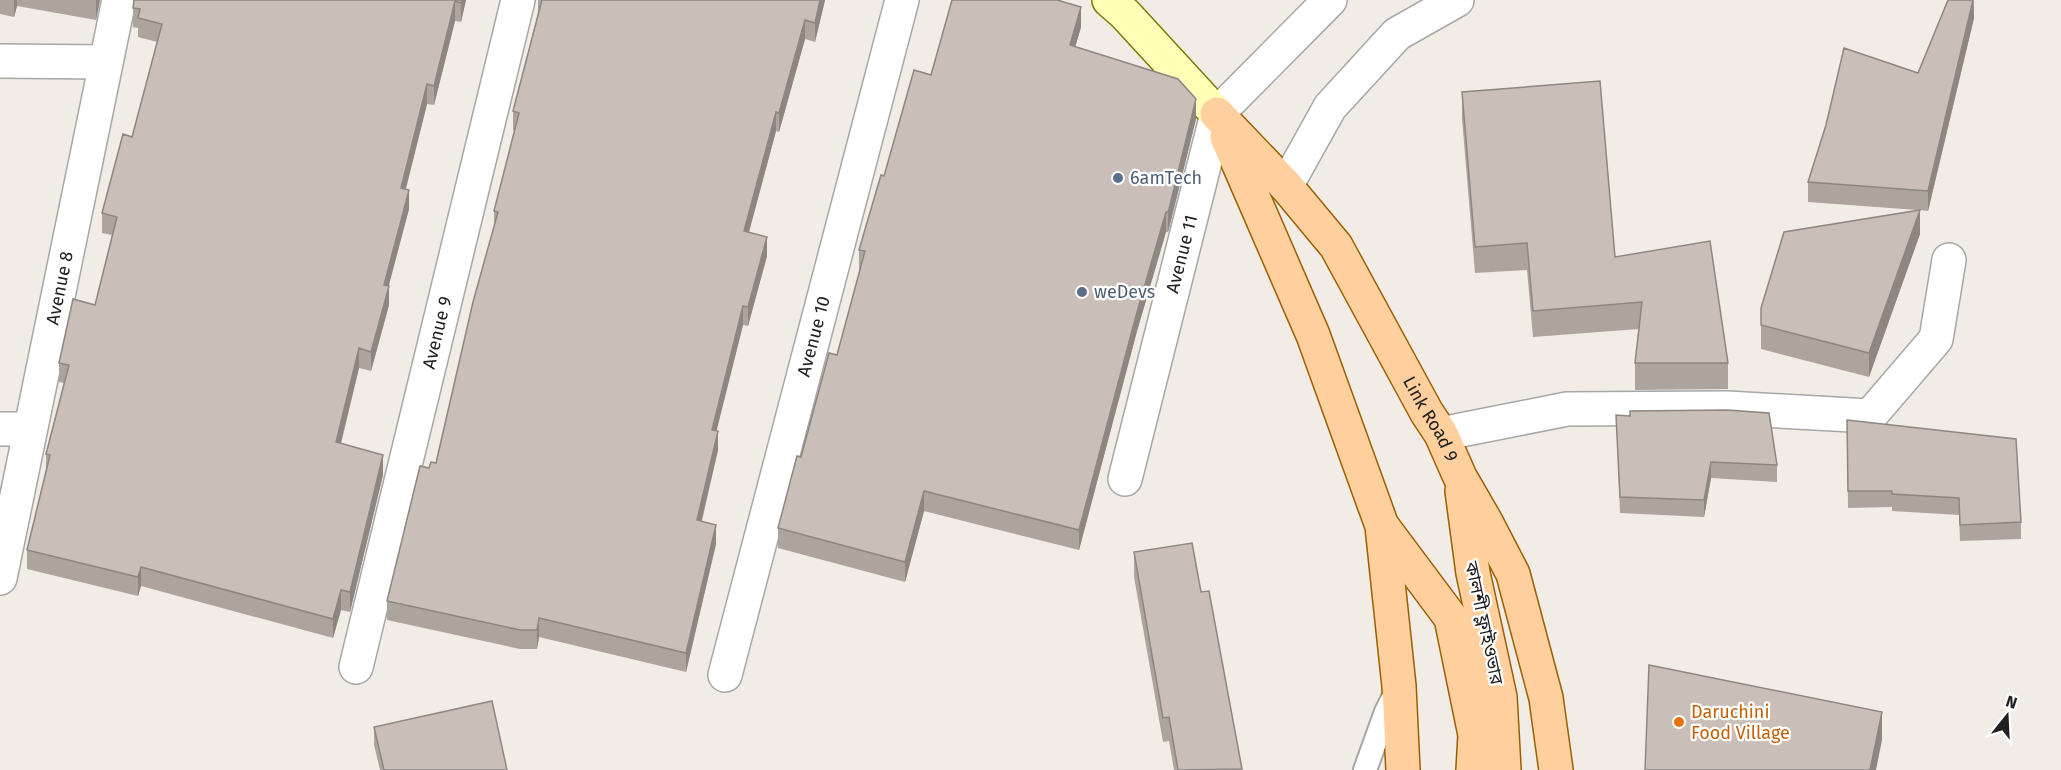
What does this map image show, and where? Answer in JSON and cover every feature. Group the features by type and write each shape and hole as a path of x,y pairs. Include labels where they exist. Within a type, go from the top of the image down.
{"main road":[{"name":"Link Road 9","path":"1109,0 1125,14 1216,114 1286,186 1336,246 1427,413 1441,434 1460,477 1513,574 1546,698 1556,770"},
{"name":"Link Road 9","path":"1216,114 1313,334 1382,525 1399,686 1403,770"},
{"name":"কালশী ফ্লাইওভার","path":"1460,477 1473,573 1500,697 1504,770"},
{"path":"1382,525 1451,618 1474,735 1473,770"}],"street":[{"name":"Avenue 8","path":"0,578 15,429 119,0"},
{"name":"Avenue 9","path":"356,667 518,0"},
{"name":"Avenue 10","path":"724,675 902,0"},
{"path":"1216,114 1330,0"},
{"path":"1286,186 1330,107 1389,42 1397,34 1457,0"},
{"path":"0,61 105,62"},
{"name":"Avenue 11","path":"1125,479 1216,114"},
{"path":"1441,434 1567,409 1727,408 1870,416 1936,339 1949,260"}],"lane":[{"path":"1365,770 1386,712 1399,686"}],"building":[{"path":"134,0 462,0 461,3 455,1 434,86 427,84 401,188 409,190 384,285 389,286 371,352 359,348 336,442 383,455 350,592 341,590 333,619 141,567 138,577 27,550 50,455 46,454 69,365 59,363 73,299 95,305 117,217 102,213 123,134 132,137 162,24 138,18 140,9 133,8"},
{"path":"542,0 820,0 815,23 805,20 779,113 776,112 744,231 767,237 748,307 743,306 712,430 718,431 697,520 716,525 686,653 539,618 537,630 520,630 387,601 420,466 429,468 431,462 436,463 473,302 498,212 494,211 519,113 513,111"},
{"path":"952,0 1057,0 1081,7 1070,45 1178,79 1196,99 1169,209 1166,212 1137,312 1079,530 924,491 905,562 778,528 797,456 801,457 829,353 837,355 865,251 859,250 881,175 884,176 914,70 931,75"},
{"path":"1948,0 1973,0 1928,191 1808,182 1826,125 1844,48 1918,73"},
{"path":"1600,81 1615,257 1710,241 1728,363 1635,363 1642,302 1533,311 1527,243 1475,247 1462,92"},
{"path":"1920,210 1869,353 1761,325 1761,308 1784,232"},
{"path":"1727,410 1769,413 1777,465 1711,462 1704,500 1620,497 1616,415 1630,416 1630,411"},
{"path":"1847,420 2016,439 2021,522 1960,525 1959,498 1892,494 1892,491 1848,491"},
{"path":"1192,543 1201,592 1209,591 1242,769 1178,770 1169,717 1163,718 1134,552"},
{"path":"1649,665 1882,712 1870,770 1645,770"},
{"path":"492,701 507,770 384,770 374,727"}],"place":[{"name":"6amTech","path":"1118,178"},
{"name":"weDevs","path":"1082,292"},
{"name":"Daruchini Food Village","path":"1679,722"}]}
